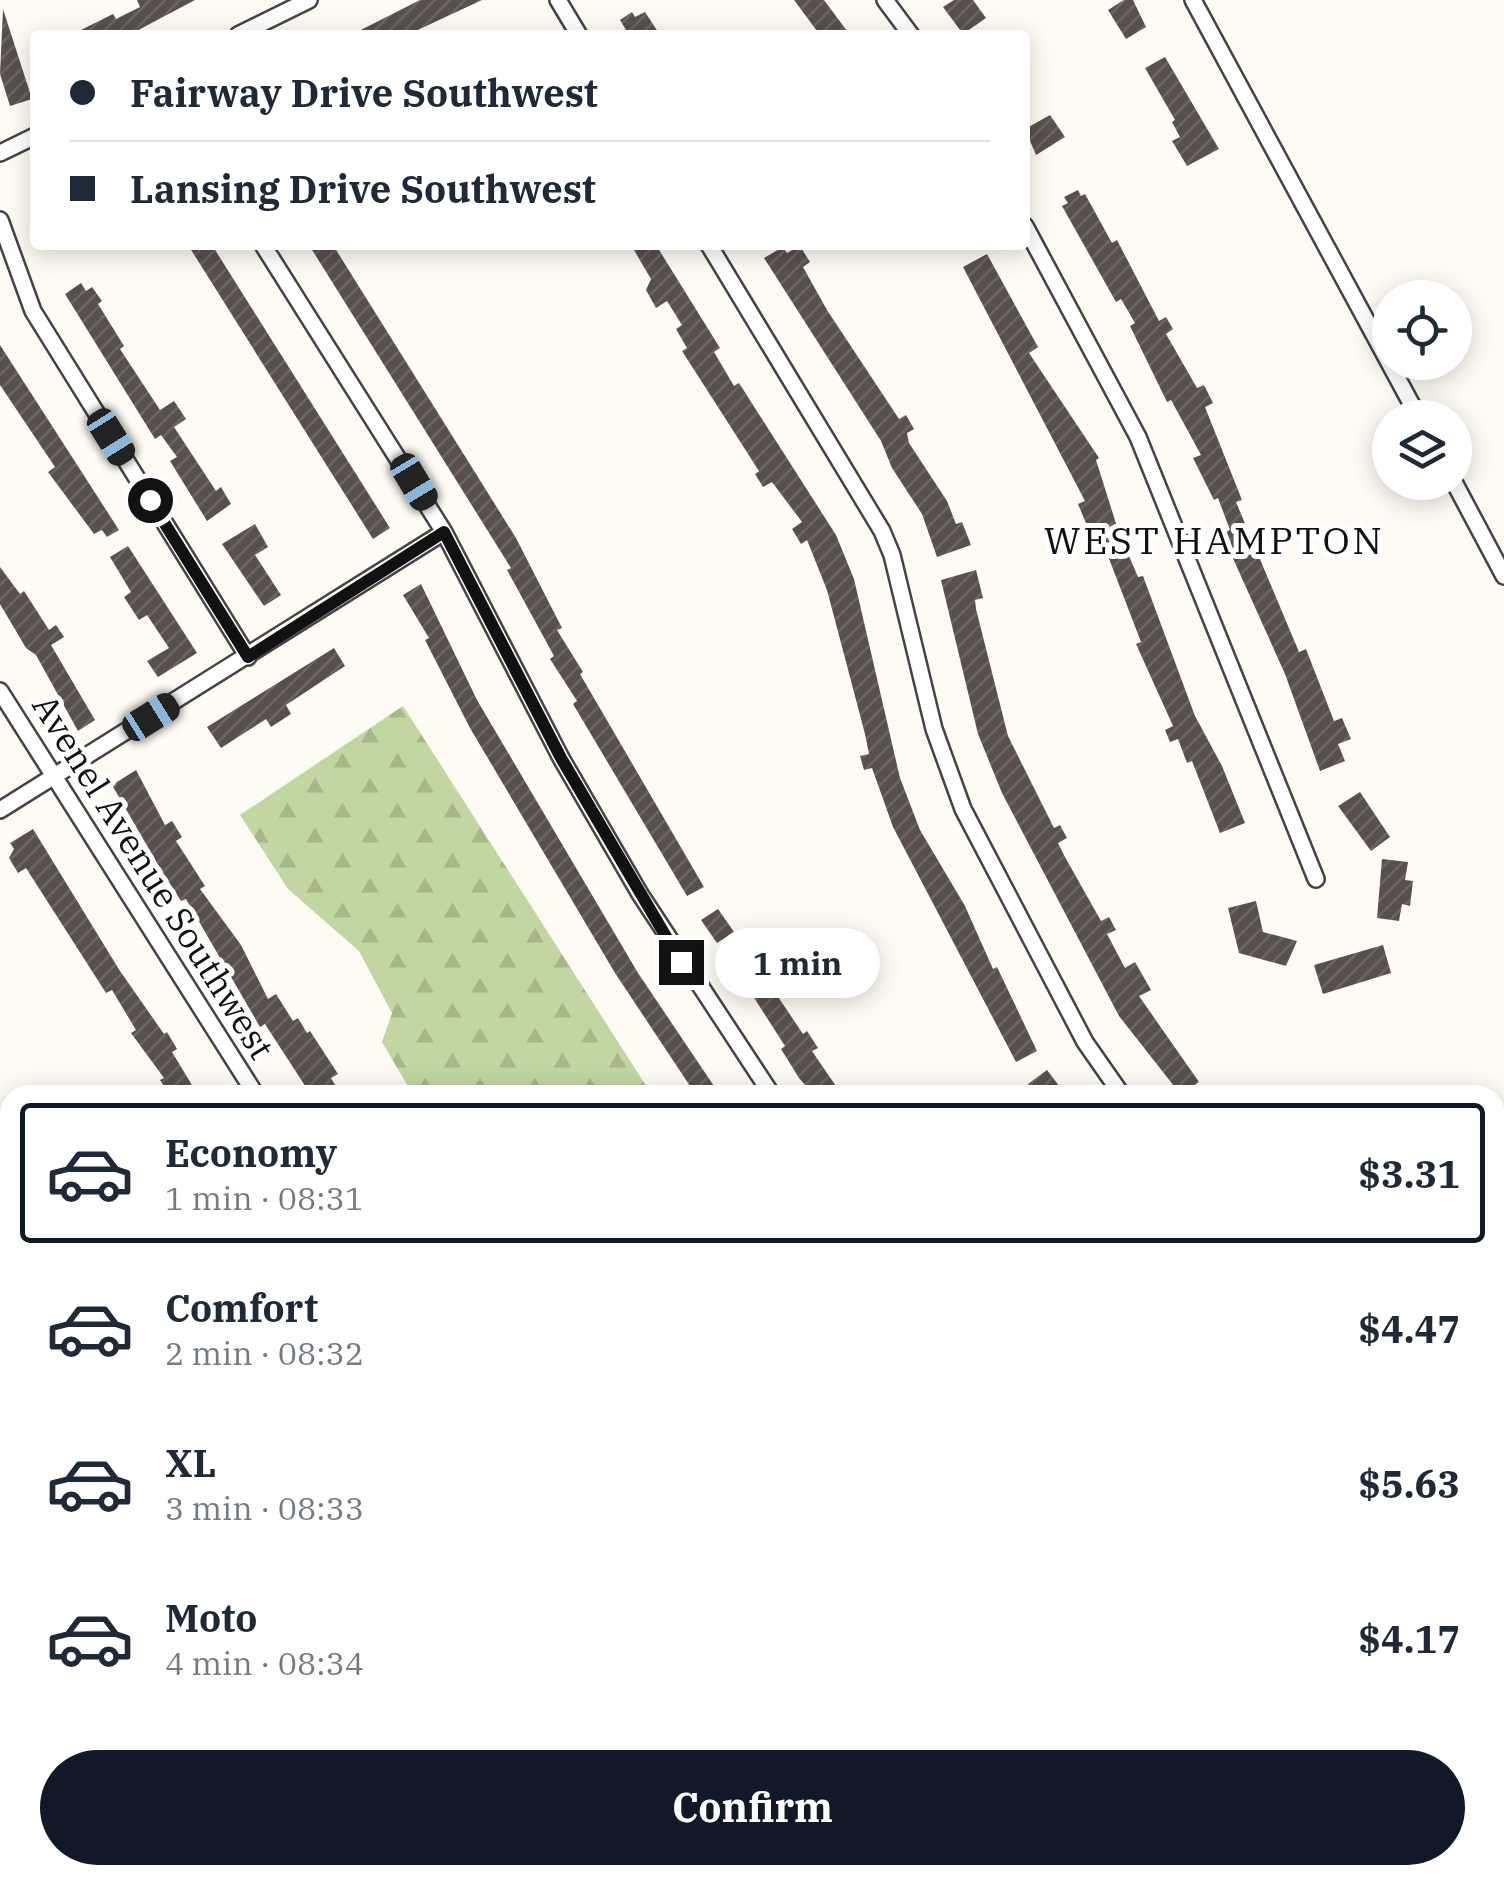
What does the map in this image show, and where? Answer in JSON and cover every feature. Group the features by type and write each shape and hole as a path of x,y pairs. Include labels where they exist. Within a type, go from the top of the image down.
{"street":[{"path":"248,30 309,0"},
{"path":"558,0 576,30"},
{"path":"885,0 907,30"},
{"path":"1193,0 1409,400"},
{"path":"0,154 30,139"},
{"path":"0,220 33,311 248,657"},
{"path":"1030,235 1138,437 1316,879"},
{"path":"266,250 444,532 561,758 640,894 765,1085"},
{"path":"712,250 882,531 892,555 934,729 963,809 1076,1026 1115,1085"},
{"path":"1464,500 1504,576"},
{"path":"0,810 444,532"},
{"name":"Avenel Avenue Southwest","path":"0,690 250,1085"}],"green space":[{"path":"403,706 646,1085 407,1085 382,1042 392,1013 359,951 288,889 240,815"}],"building":[{"path":"137,0 195,0 138,30 81,30 113,14 116,19 140,7"},
{"path":"420,0 482,0 418,30 361,30"},
{"path":"794,0 824,0 846,30 816,30"},
{"path":"954,0 973,0 986,18 969,30 960,30 943,7"},
{"path":"1124,0 1133,0 1146,27 1126,39 1108,10"},
{"path":"3,9 30,100 10,106 0,74"},
{"path":"632,12 635,17 645,12 657,30 626,30 620,20"},
{"path":"1165,57 1219,149 1187,166 1172,141 1180,137 1172,122 1175,120 1145,68"},
{"path":"1050,115 1065,137 1036,155 1030,126"},
{"path":"1078,190 1081,196 1085,194 1112,243 1117,240 1159,321 1166,317 1173,329 1166,334 1197,388 1204,385 1213,403 1205,407 1242,500 1236,502 1299,652 1306,649 1334,721 1342,718 1351,739 1338,744 1345,761 1320,771 1285,674 1222,534 1230,530 1218,498 1214,500 1193,458 1201,455 1171,400 1167,402 1130,326 1135,323 1121,299 1116,302 1062,206 1068,203 1064,197"},
{"path":"191,250 215,250 390,528 373,539"},
{"path":"312,250 336,250 516,538 562,628 557,630 583,672 580,674 704,887 687,896 573,704 577,701 550,659 554,656 507,570 511,568"},
{"path":"634,250 659,250 720,348 714,352 734,386 739,383 836,535 854,579 900,778 920,830 965,906 1037,1051 1016,1062 893,827 872,768 864,770 860,756 869,754 865,734 827,590 807,540 801,544 792,529 802,522 772,482 763,487 755,474 759,471 682,351 687,348 676,329 682,325 667,301 656,308 646,290 651,279"},
{"path":"778,250 802,250 810,262 803,267 827,310 899,419 906,415 914,429 907,433 909,443 947,501 956,524 962,522 971,545 937,557 922,514 892,468 881,441 764,258"},
{"path":"987,254 1038,347 1029,353 1099,458 1096,460 1119,533 1138,577 1143,576 1195,716 1222,766 1245,823 1220,833 1192,761 1187,763 1178,739 1170,742 1165,730 1173,726 1136,644 1141,642 1108,556 1101,559 1078,504 1085,501 963,267"},
{"path":"81,283 86,291 92,287 102,301 98,304 124,346 120,349 160,410 174,401 186,419 174,427 216,491 221,487 231,504 207,521 170,461 177,457 161,435 155,439 65,294"},
{"path":"0,345 119,530 107,537 102,530 94,534 48,472 55,467 0,385"},
{"path":"255,524 268,547 255,555 281,595 264,606 222,544"},
{"path":"128,546 197,653 158,677 147,661 169,648 147,615 139,620 124,597 131,592 110,557"},
{"path":"0,567 20,594 24,591 49,630 56,625 64,637 51,645 95,720 78,731 36,655 26,648 0,604"},
{"path":"976,570 983,598 975,600 976,609 1008,736 1054,828 1060,825 1067,838 1058,843 1065,857 1101,921 1109,917 1116,930 1107,934 1125,968 1135,962 1151,990 1139,996 1199,1082 1195,1085 1173,1085 1119,1016 1002,793 978,734 941,580"},
{"path":"421,584 477,700 638,973 713,1085 689,1085 615,973 470,728 425,640 429,638 403,595"},
{"path":"334,648 345,666 286,705 291,714 271,727 266,719 221,748 207,727"},
{"path":"136,770 165,825 172,821 182,837 176,841 205,886 200,889 241,945 268,999 276,994 293,1021 298,1018 307,1033 310,1031 338,1074 331,1078 335,1085 305,1085 265,1024 260,1027 186,899 181,901 112,785"},
{"path":"1360,792 1390,837 1371,851 1338,806"},
{"path":"33,829 120,971 164,1034 167,1032 177,1049 172,1052 192,1085 163,1085 160,1080 164,1078 131,1033 136,1030 112,990 106,993 26,868 18,873 9,858 14,849 10,843"},
{"path":"1382,859 1408,862 1405,880 1413,881 1410,906 1402,904 1399,921 1377,918"},
{"path":"1256,901 1263,932 1297,941 1286,966 1239,953 1228,908"},
{"path":"718,909 734,932 717,943 701,920"},
{"path":"1383,945 1391,973 1323,994 1314,965"},
{"path":"750,955 803,1034 807,1031 818,1048 812,1051 835,1085 805,1085 799,1078 781,1049 785,1046 733,965"},
{"path":"1047,1070 1058,1085 1029,1085"}],"district":[{"name":"WEST HAMPTON","path":"1214,541"}],"route":[{"path":"150,500 248,657 444,532 561,758 681,962"}]}
